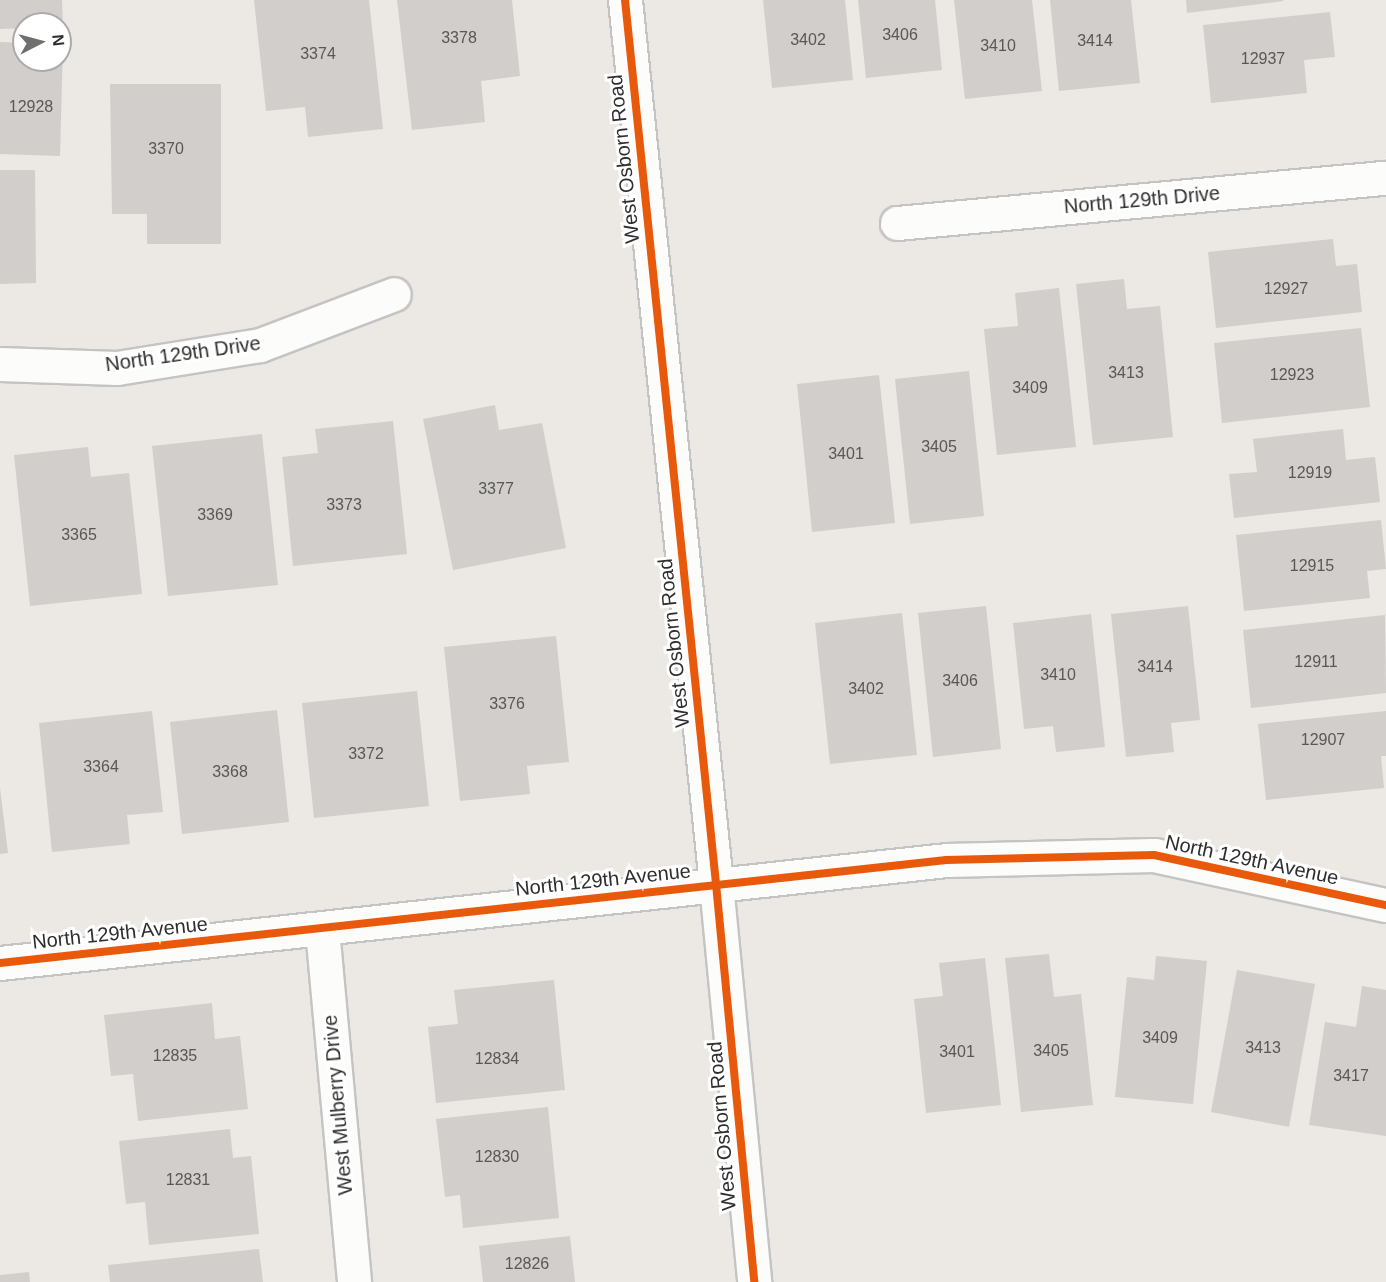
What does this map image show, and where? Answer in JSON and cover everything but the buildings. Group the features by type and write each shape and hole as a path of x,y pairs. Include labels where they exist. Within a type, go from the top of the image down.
{"street":[{"name":"West Osborn Road","path":"625,0 716,884 754,1282"},
{"name":"North 129th Drive","path":"897,223 1386,178"},
{"name":"North 129th Drive","path":"0,363 117,368 261,345 394,294"},
{"name":"North 129th Avenue","path":"0,963 946,860 1154,855 1386,905"},
{"name":"West Mulberry Drive","path":"322,929 354,1282"}],"cycle path":[{"path":"625,0 716,884 754,1282"},
{"path":"0,963 946,860 1154,855 1386,905"}]}
